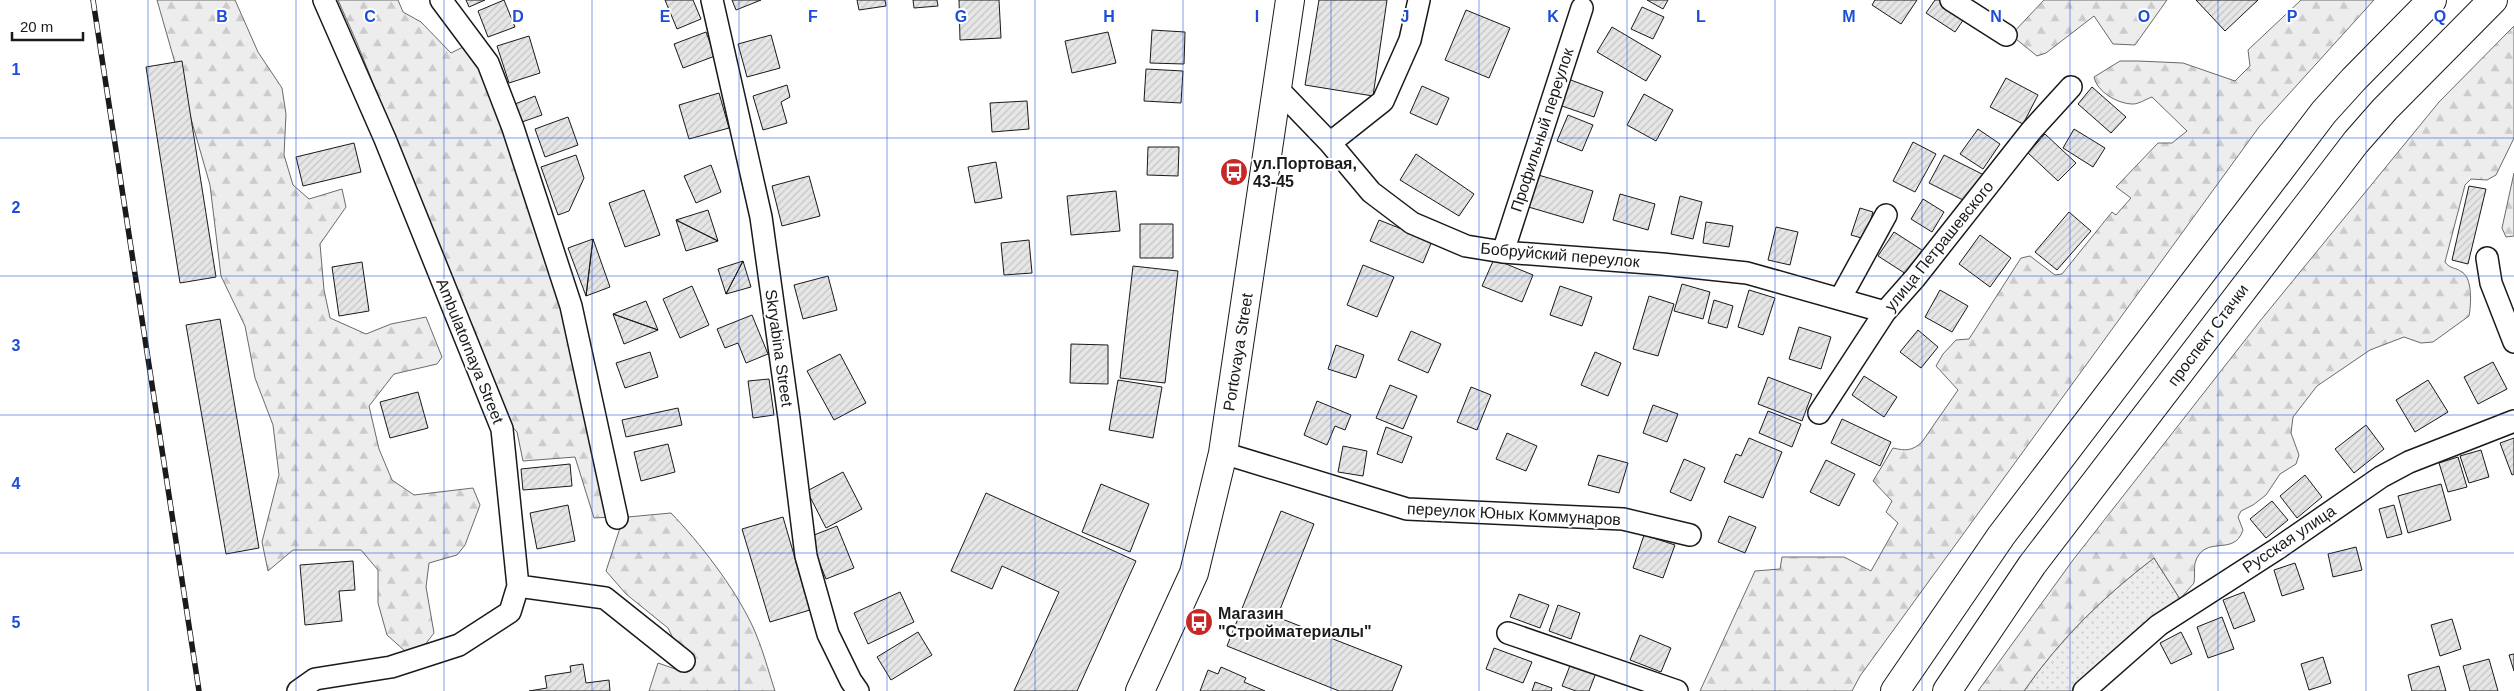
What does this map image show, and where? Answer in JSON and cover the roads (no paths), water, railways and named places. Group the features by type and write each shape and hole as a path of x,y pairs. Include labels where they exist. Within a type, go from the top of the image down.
{"main road":[{"name":"Portovaya Street","path":"1140,691 1194,573 1223,453 1290,0"},
{"path":"1895,691 2001,536 2324,112 2432,0"},
{"name":"проспект Стачки","path":"1947,691 2038,558 2356,142 2385,109 2493,0"}],"street":[{"name":"Ambulatornaya Street","path":"298,691 315,679 391,667 460,645 510,612 518,586 502,428 385,139 324,0"},
{"path":"441,0 488,63 513,128 571,306 617,518"},
{"name":"Skryabina Street","path":"712,0 761,217 790,418 806,556 828,634 851,681 858,691"},
{"path":"1330,143 1383,101 1410,40 1419,0"},
{"path":"1951,0 2006,35"},
{"name":"Профильный переулок","path":"1503,252 1582,8"},
{"name":"улица Петрашевского","path":"1819,414 1885,312 1915,278 2031,131 2071,87"},
{"name":"Бобруйский переулок","path":"1278,89 1330,143 1371,192 1412,223 1466,246 1503,252 1662,264 1747,274 1885,312"},
{"path":"1840,299 1886,215"},
{"path":"2487,258 2491,283 2514,342"},
{"name":"Русская улица","path":"2084,691 2159,625 2277,549 2381,477 2409,462 2514,421"},
{"name":"переулок Юных Коммунаров","path":"1223,453 1407,509 1623,519 1690,535"},
{"path":"518,586 605,598 684,661"},
{"path":"1508,634 1677,691"}],"railway":[{"path":"93,0 199,691"}],"place":[{"name":"ул.Портовая, 43-45","path":"1234,172"},
{"name":"Магазин \"Стройматериалы\"","path":"1199,622"}]}
